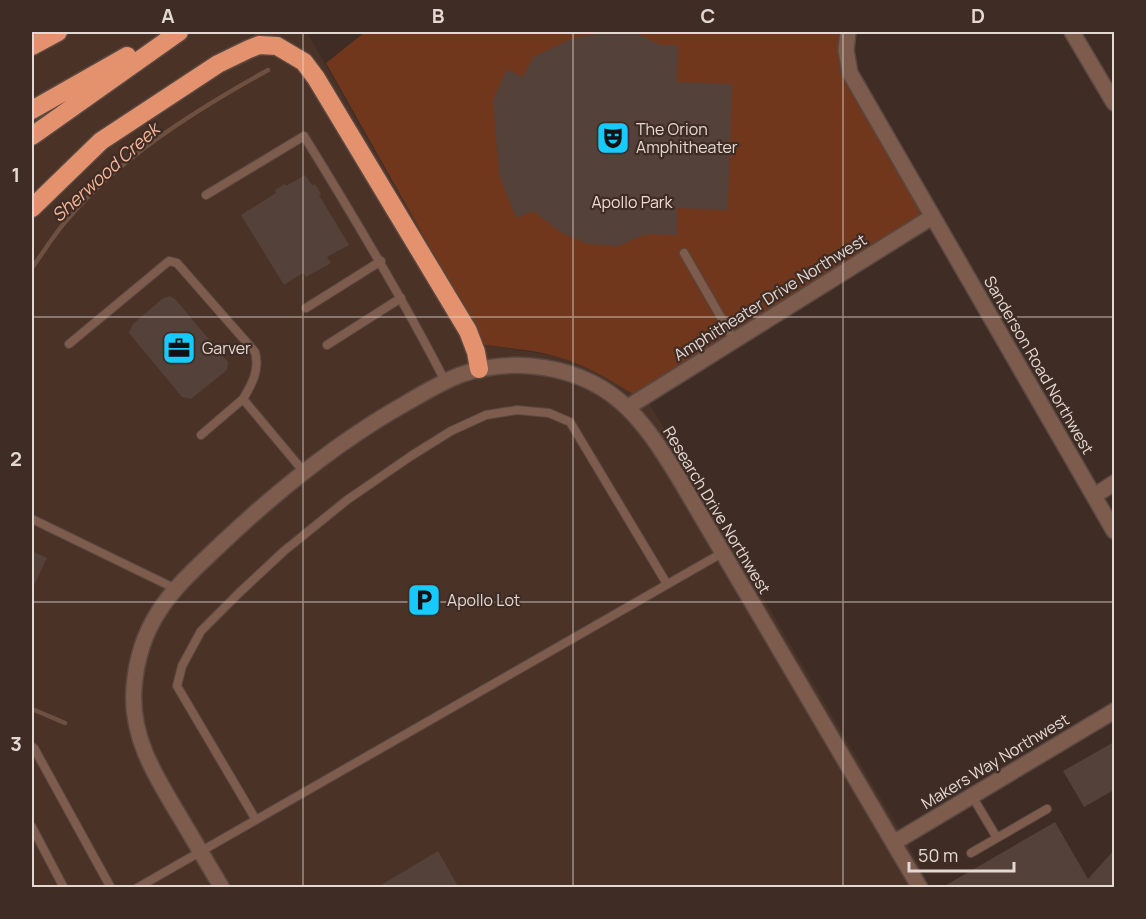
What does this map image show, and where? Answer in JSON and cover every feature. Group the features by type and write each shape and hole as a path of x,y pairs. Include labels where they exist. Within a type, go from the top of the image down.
{"highway":[{"path":"32,46 58,32"},
{"path":"32,110 171,32"},
{"path":"32,136 179,32"},
{"path":"32,208 101,141 218,64 259,45 277,46 304,62 316,78 468,331 476,352 479,369"}],"street":[{"name":"Sanderson Road Northwest","path":"848,32 846,50 850,73 1114,531"},
{"path":"1072,32 1114,103"},
{"name":"Amphitheater Drive Northwest","path":"628,407 932,217"},
{"name":"Research Drive Northwest","path":"222,888 149,765 140,739 134,690 139,654 157,614 176,589 251,516 304,472 377,420 445,381 479,369 516,365 569,373 604,388 628,407 646,428 660,447 895,842 920,888"},
{"path":"1094,496 1114,483"},
{"name":"Makers Way Northwest","path":"895,842 1114,711"}],"lane":[{"path":"206,195 304,136 381,261 445,381"},
{"path":"684,253 734,340"},
{"path":"69,344 169,261 177,263 255,352 257,361 254,379 243,399 201,435"},
{"path":"306,308 381,261"},
{"path":"327,345 401,298"},
{"path":"243,399 304,472"},
{"path":"256,820 177,686 182,666 201,631 284,551 347,500 451,431 486,415 517,410 549,413 570,422 667,584"},
{"path":"32,519 176,589"},
{"path":"137,888 722,553"},
{"path":"32,747 111,888"},
{"path":"972,796 998,838"},
{"path":"971,853 1047,809"},
{"path":"32,827 64,888"}],"shaded area":[{"path":"32,32 307,32 485,345 557,356 611,379 633,394 642,391 911,850 930,887 32,887"}],"green space":[{"name":"Apollo Park","path":"365,32 848,32 846,50 932,217 642,391 633,394 597,373 568,360 540,353 485,345 326,63"}],"building":[{"name":"The Orion Amphitheater","path":"612,32 637,34 661,45 678,45 677,82 732,84 728,210 677,208 677,235 646,234 618,246 588,244 562,233 533,211 516,218 499,175 493,100 507,69 523,77 533,57 573,38"},
{"path":"305,175 312,185 315,184 321,194 319,195 349,245 327,257 331,263 306,277 303,273 284,285 241,215 276,193 275,190"},
{"name":"Garver","path":"170,296 176,300 228,362 227,370 191,399 182,397 129,333 133,324 162,299"},
{"path":"32,551 47,558 32,590"},
{"path":"1114,742 1114,790 1084,807 1063,771"},
{"path":"1055,822 1088,879 1114,850 1114,888 941,888"},
{"path":"438,851 459,888 376,888"}],"waterway":[{"name":"Sherwood Creek","path":"32,268 61,227 82,203 131,159 184,120 268,70"},
{"path":"32,709 65,723"}],"place":[{"name":"The Orion Amphitheater","path":"613,138"},
{"name":"Garver","path":"179,348"},
{"name":"Apollo Lot","path":"424,600"}]}
